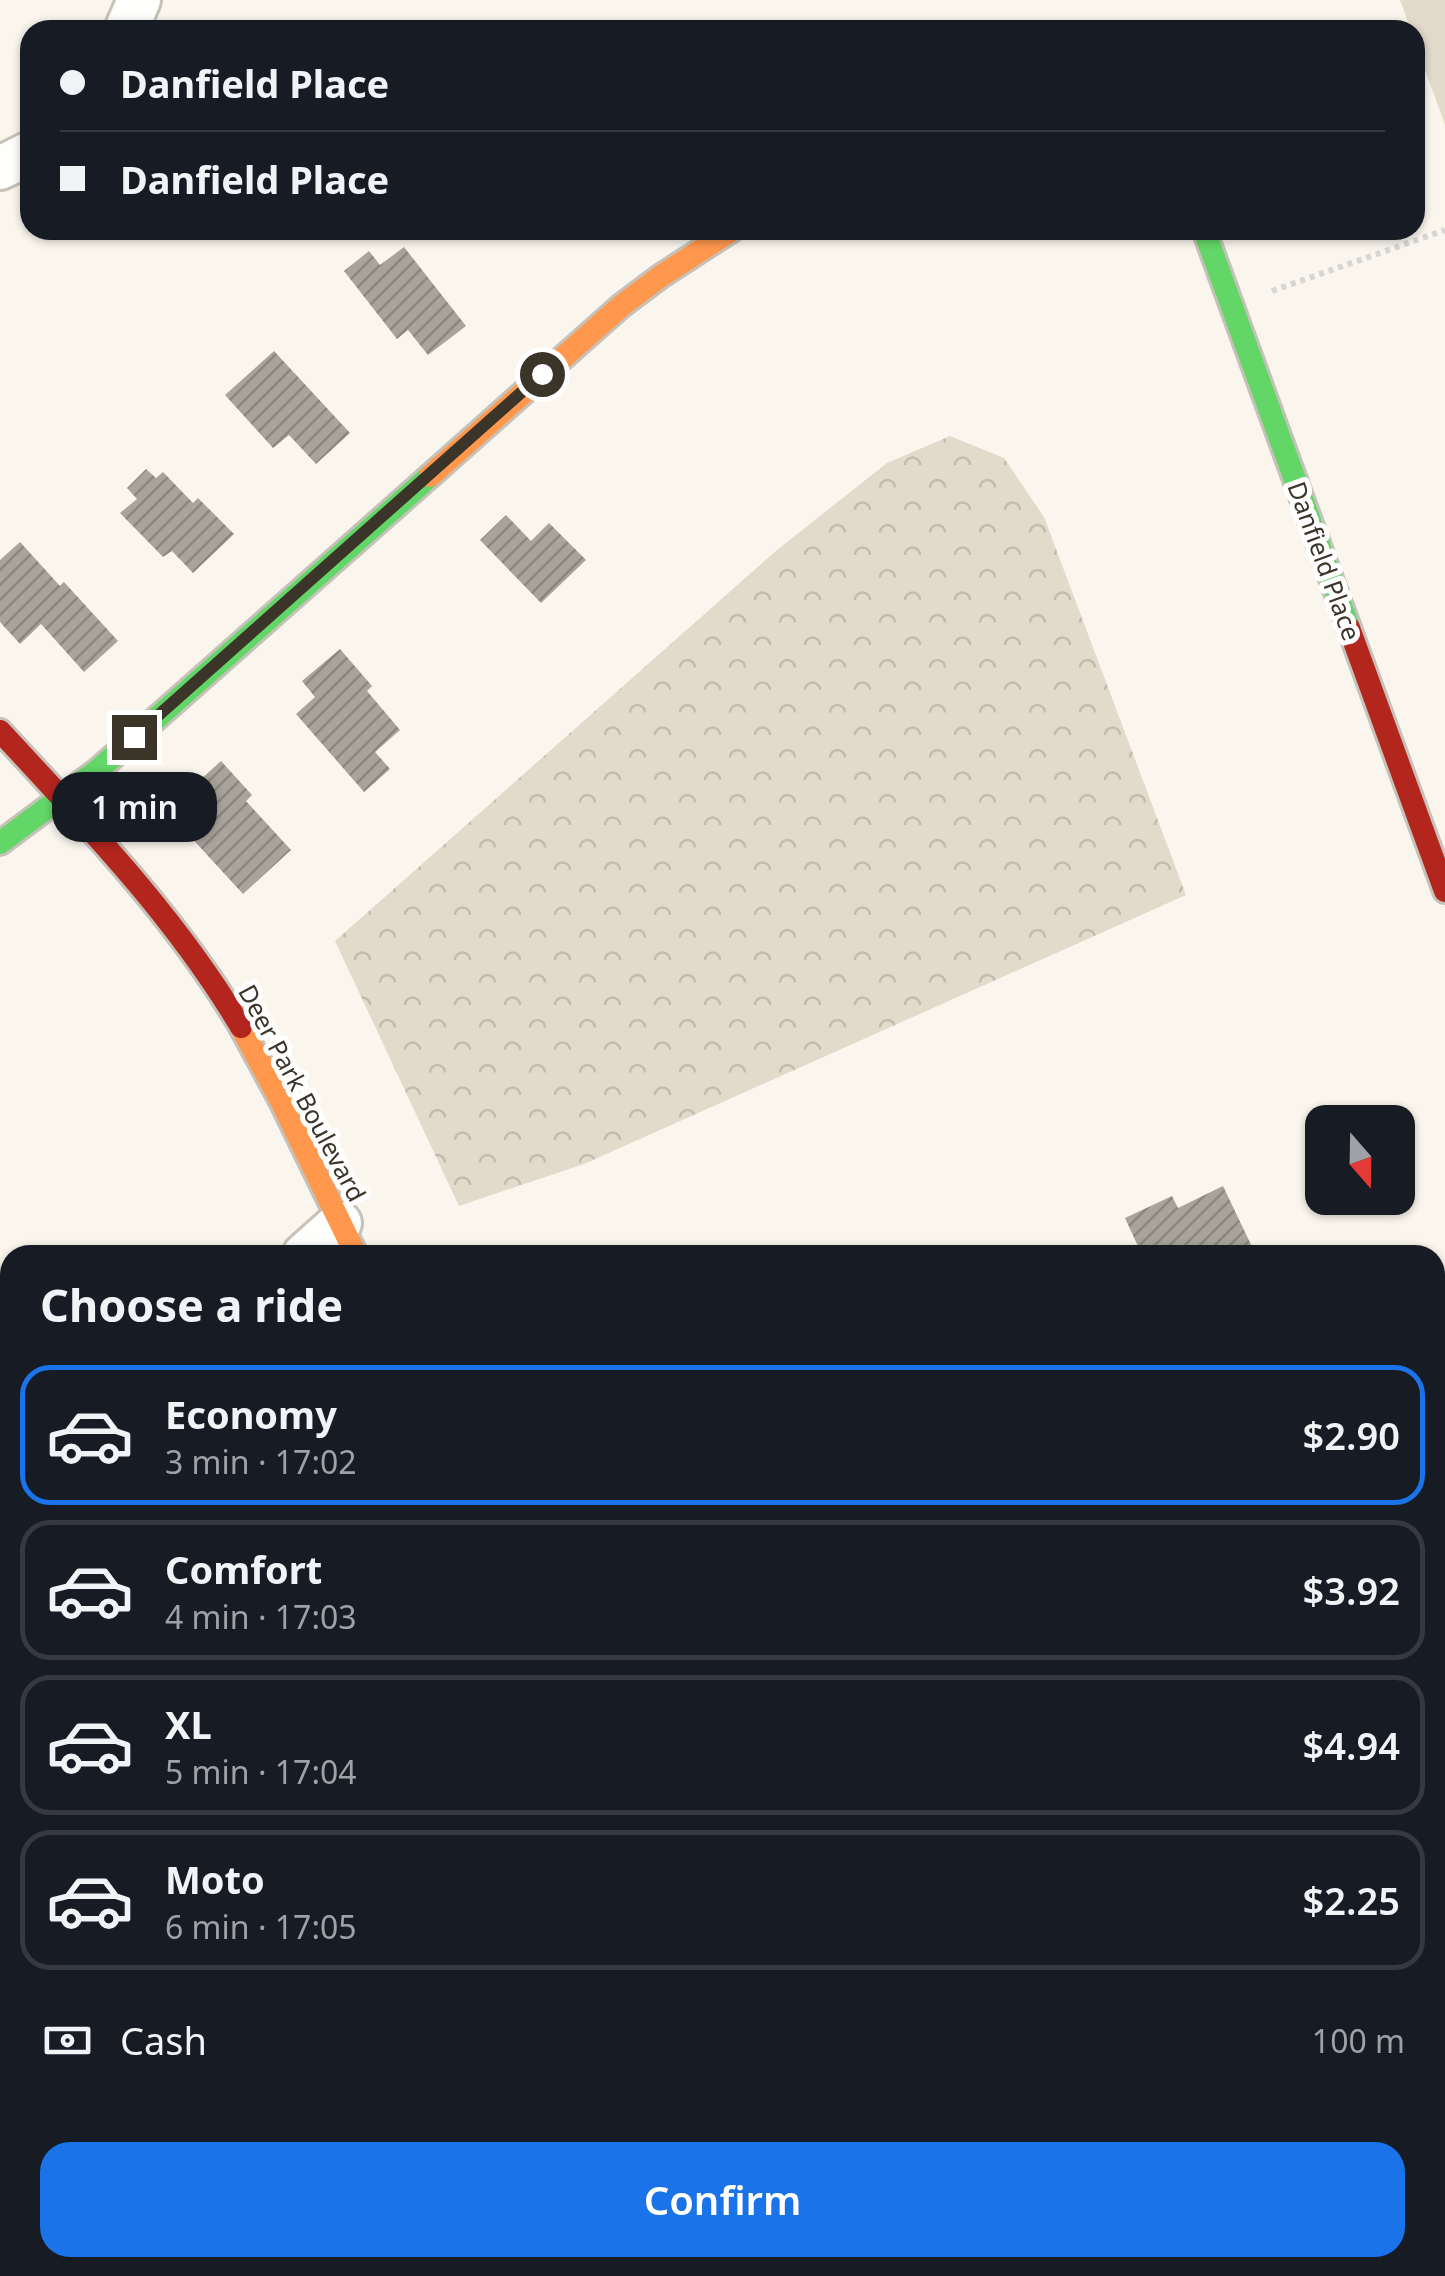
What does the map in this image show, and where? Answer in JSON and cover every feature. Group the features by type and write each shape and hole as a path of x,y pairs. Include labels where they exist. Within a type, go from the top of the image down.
{"street":[{"path":"0,843 98,770 621,306 717,240"},
{"name":"Danfield Place","path":"1208,240 1445,891"},
{"name":"Deer Park Boulevard","path":"0,731 158,908 230,1010 282,1103 348,1239"}],"path":[{"path":"1231,307 1416,240"}],"green space":[{"path":"1400,0 1445,0 1445,125 1425,70 1425,20 1407,20"},
{"path":"950,436 1004,458 1044,517 1186,895 584,1164 459,1206 335,941 777,550 887,463"}],"building":[{"path":"404,247 466,326 428,355 408,330 397,339 344,271 369,251 380,265"},
{"path":"274,351 350,433 316,464 289,435 273,448 225,395"},
{"path":"146,469 156,478 163,472 193,503 198,498 234,534 193,573 172,551 163,557 120,513 137,499 127,488"},
{"path":"506,515 531,541 549,523 586,560 541,603 480,540"},
{"path":"20,542 60,586 64,582 118,641 84,672 41,624 20,644 0,622 0,560"},
{"path":"340,649 372,686 367,691 400,730 375,752 390,769 364,792 296,714 315,697 302,681"},
{"path":"221,761 252,795 246,801 291,850 243,894 187,833 208,815 187,792"},
{"path":"1223,1186 1251,1245 1137,1245 1125,1218 1172,1196 1178,1208"}],"traffic: fast":[{"path":"1208,240 1349,628"},
{"path":"0,843 98,770 430,476"}],"traffic: slow":[{"path":"430,476 621,306 717,240"},
{"path":"241,1027 351,1245"}],"traffic: jam":[{"path":"1349,628 1445,891"},
{"path":"0,731 159,910 241,1027"}],"route":[{"path":"134,737 542,374"}]}
